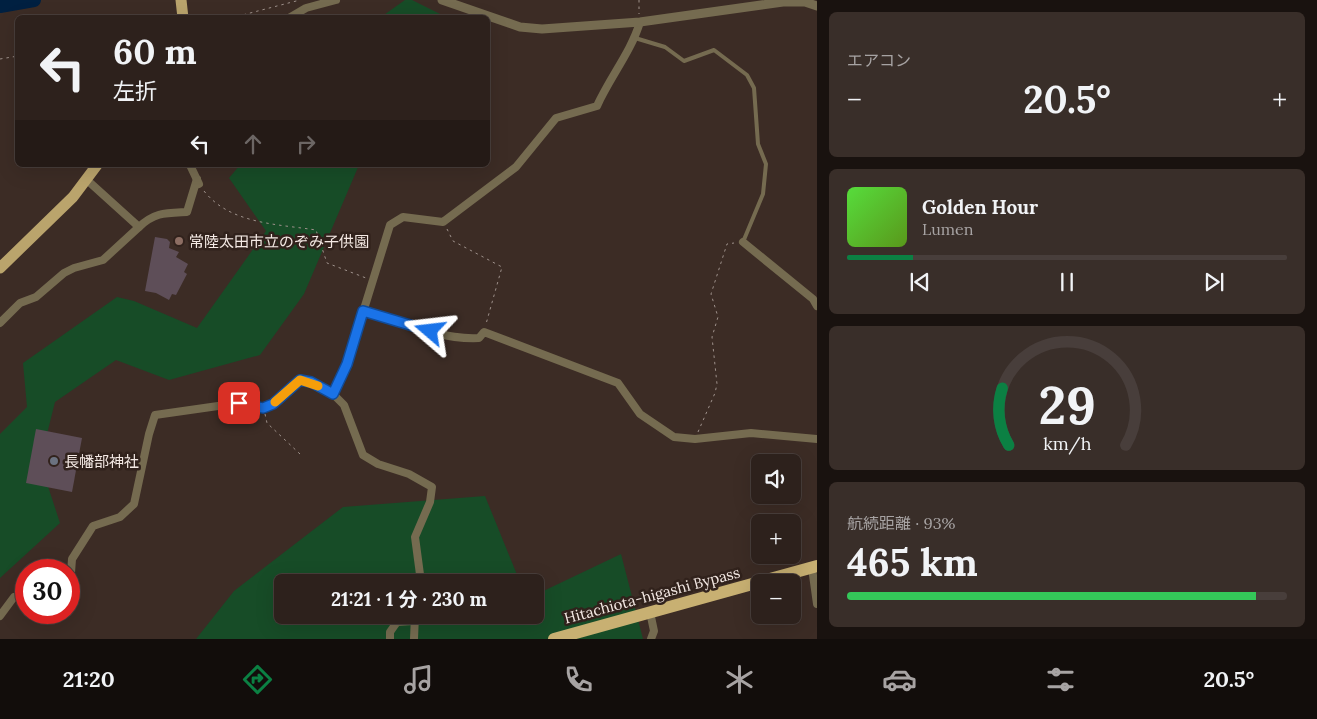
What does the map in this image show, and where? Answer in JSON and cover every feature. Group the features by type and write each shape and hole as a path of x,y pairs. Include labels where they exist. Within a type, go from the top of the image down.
{"highway":[{"name":"Hitachiota-higashi Bypass","path":"554,639 814,567"}],"main road":[{"path":"180,0 182,15"},
{"path":"0,268 73,197 96,167"}],"street":[{"path":"294,15 306,8 336,0"},
{"path":"442,0 489,15"},
{"path":"490,15 530,28 558,29 640,22 783,2 805,2 817,6"},
{"path":"333,394 347,364 390,225 403,217 443,222 516,166 556,118 597,106 608,82 635,38 640,22"},
{"path":"0,323 20,303 36,297 64,273 74,268 103,260 150,217 163,213 187,212 198,182 191,167"},
{"path":"87,180 139,227"},
{"path":"742,242 813,299 817,306"},
{"path":"363,311 447,336 479,338 484,332 618,383 640,414 674,437 695,439 751,434 817,439"},
{"path":"72,559 93,526 120,517 134,504 155,414 239,403 263,408 273,404 300,380 311,382 333,394 344,405 363,455 378,464 409,474 432,487 430,502 415,537 420,574"},
{"path":"814,567 817,604"},
{"path":"0,616 15,597"},
{"path":"650,612 654,630 651,639"},
{"path":"390,639 390,632 396,624"},
{"path":"414,624 414,639"}],"lane":[{"path":"635,38 664,47 684,61 714,50 747,75 754,88 758,144 766,164 763,194 752,225 742,242"}],"path":[{"path":"242,15 300,0"},
{"path":"638,0 640,22"},
{"path":"0,59 15,56"},
{"path":"198,182 213,202 245,219 316,230 327,263 372,281"},
{"path":"443,222 453,242 502,267 484,332"},
{"path":"695,439 717,384 712,337 718,317 711,294 727,244 742,242"},
{"path":"263,408 267,423 300,454"}],"green space":[{"path":"405,0 412,0 442,15 384,15"},
{"path":"238,167 358,167 304,294 260,355 169,380 116,360 55,402 40,462 60,523 21,559 15,559 15,564 0,578 0,434 27,407 23,363 117,297 134,301 197,328 266,231 229,178"},
{"path":"485,496 517,574 274,574 274,624 544,624 544,591 621,554 643,639 196,639 234,591 343,507"}],"building":[{"path":"155,237 167,239 170,242 169,248 179,252 176,257 188,264 184,272 187,274 176,295 172,294 169,300 156,293 145,291"},
{"name":"長幡部神社","path":"36,429 82,438 72,492 26,483"}],"waterway":[{"path":"0,6 34,0"}],"slow traffic":[{"path":"275,402 300,380 311,382 318,386"}],"place":[{"name":"常陸太田市立のぞみ子供園","path":"179,241"},
{"name":"長幡部神社","path":"54,461"}],"route":[{"path":"239,403 263,408 273,404 300,380 311,382 333,394 347,364 363,311 430,331"}]}
